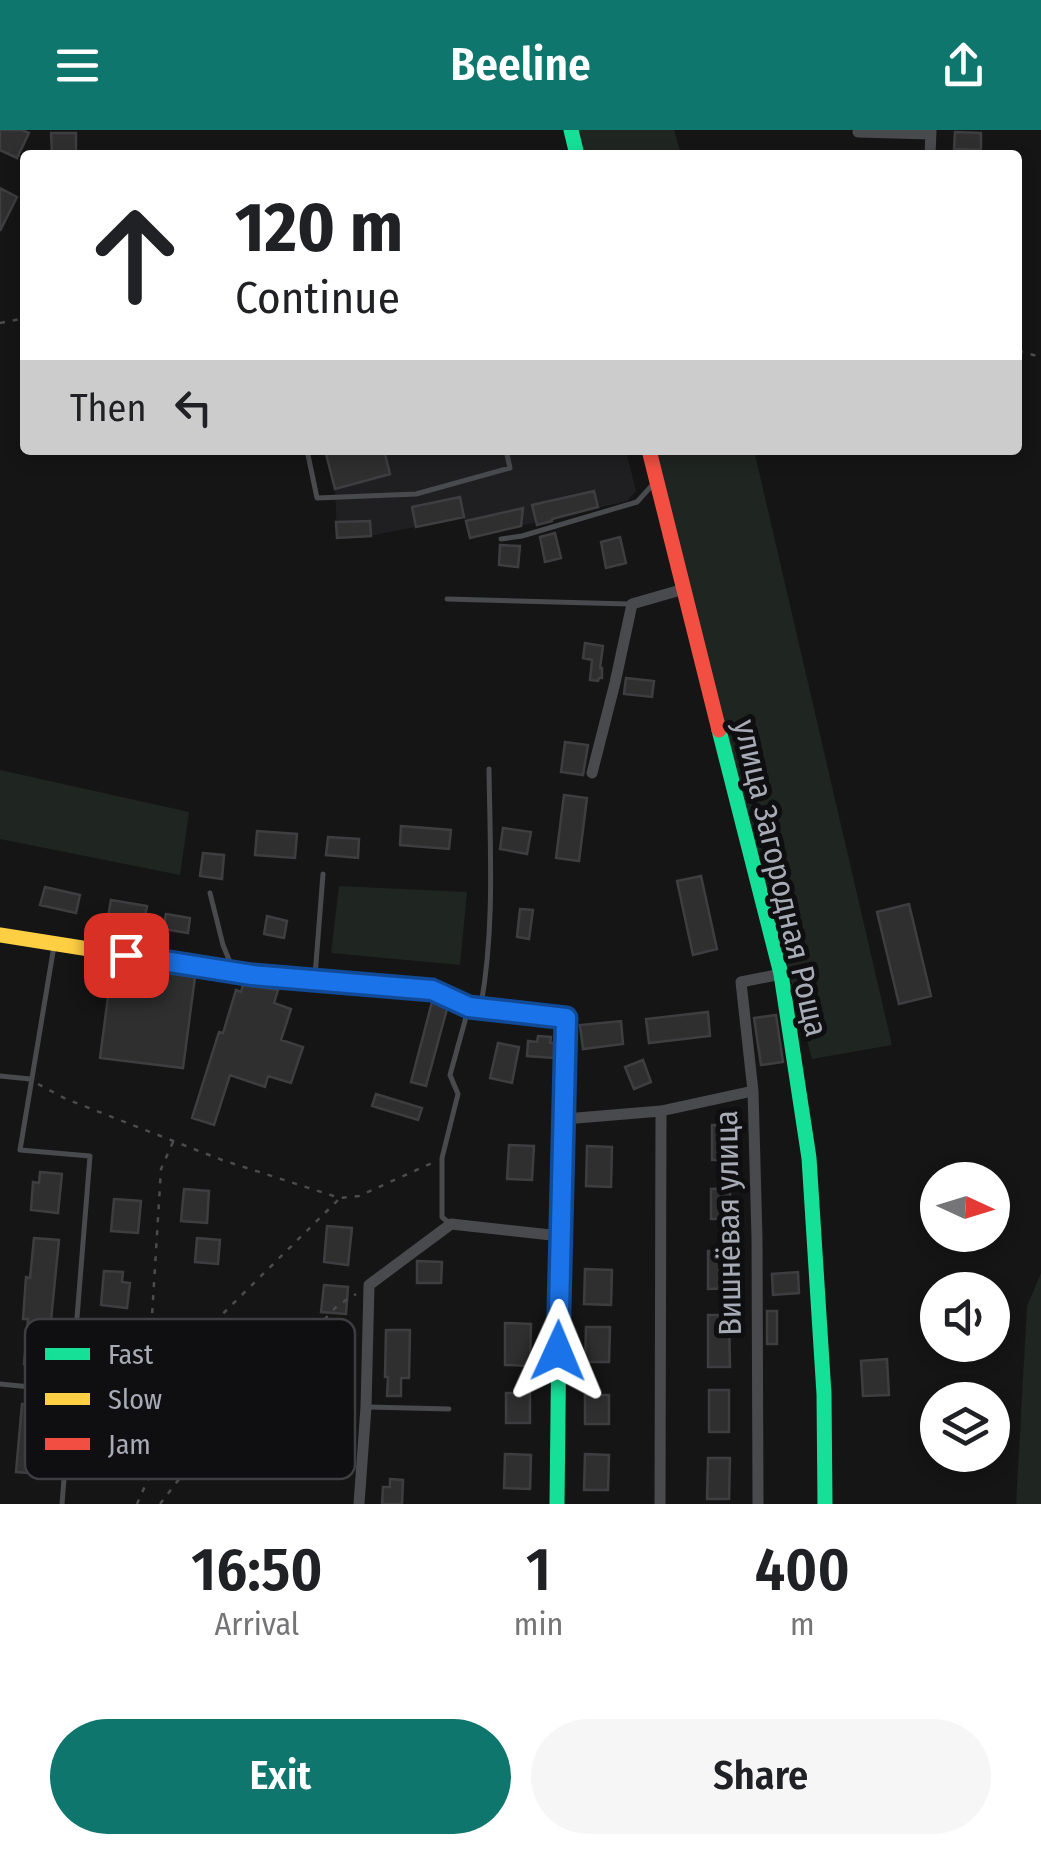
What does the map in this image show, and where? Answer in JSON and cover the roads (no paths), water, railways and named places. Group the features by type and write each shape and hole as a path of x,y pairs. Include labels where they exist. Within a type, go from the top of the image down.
{"street":[{"path":"858,132 931,132"},
{"name":"улица Загородная Роща","path":"651,455 781,974 809,1158 824,1394 825,1504"},
{"path":"592,773 632,604 684,589"},
{"path":"0,934 233,972 432,990 475,1007 566,1018 557,1504"},
{"name":"Вишнёвая улица","path":"758,1504 753,1091 741,982 781,974"},
{"path":"565,1120 661,1111 753,1091"},
{"path":"660,1504 661,1111"},
{"path":"359,1504 370,1285 451,1224 560,1236"}],"lane":[{"path":"308,455 317,498 416,494 510,468 507,455"},
{"path":"501,539 636,502 657,480"},
{"path":"447,599 632,604"},
{"path":"451,1224 442,1217 442,1158 458,1094 450,1075 487,972 489,769"},
{"path":"314,980 323,874"},
{"path":"210,893 233,972"},
{"path":"54,943 20,1150 90,1156 77,1319"},
{"path":"0,1076 30,1080"},
{"path":"0,1384 25,1386"},
{"path":"366,1407 449,1408"},
{"path":"62,1504 64,1479"}]}
